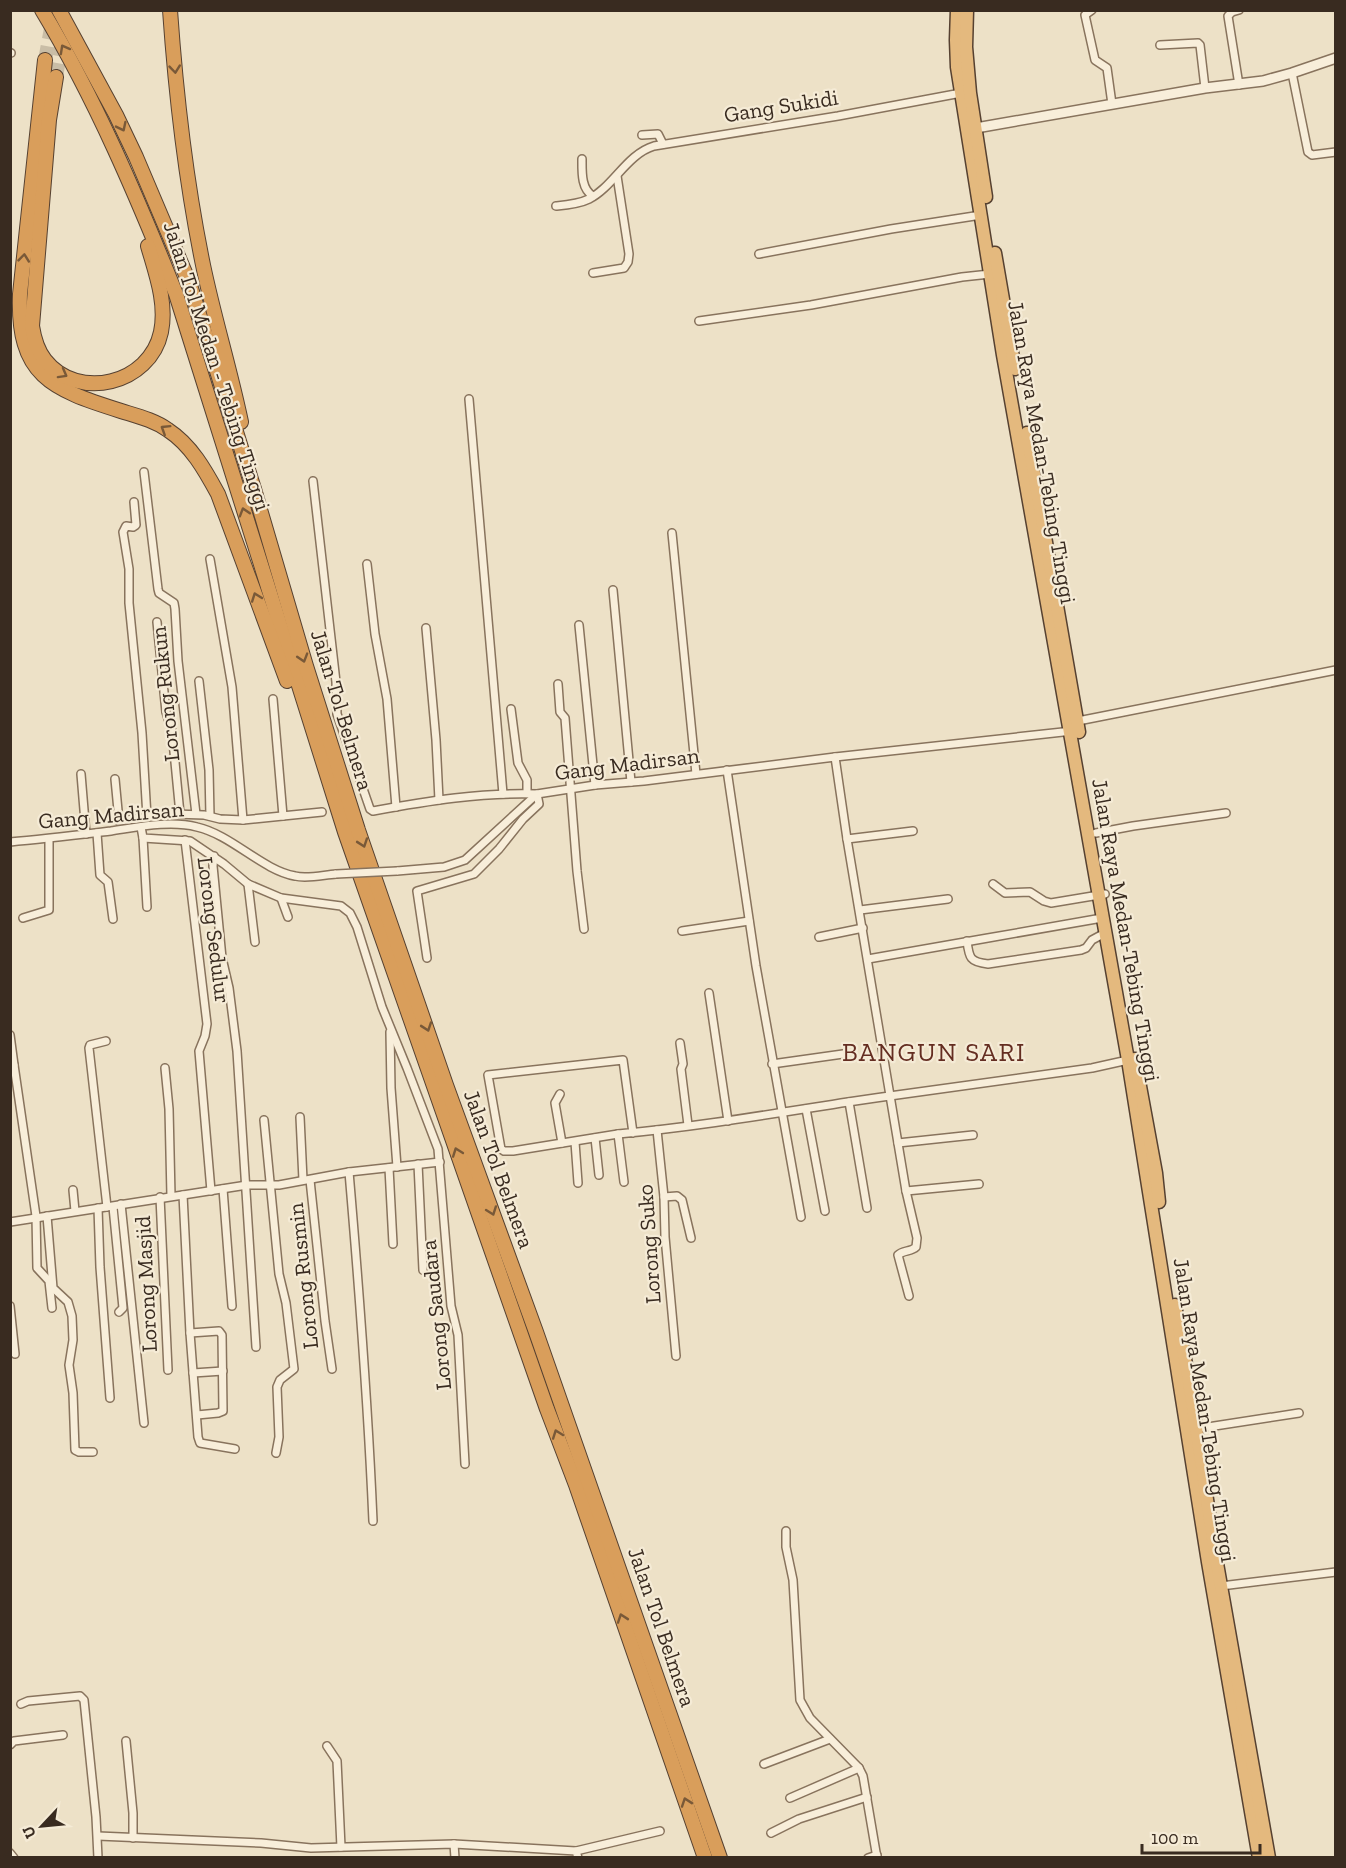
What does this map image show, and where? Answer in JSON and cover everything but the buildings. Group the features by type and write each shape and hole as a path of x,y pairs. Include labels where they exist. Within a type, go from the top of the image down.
{"highway":[{"name":"Jalan Tol Medan - Tebing Tinggi","path":"42,10 110,137 176,294 317,748"},
{"name":"Jalan Tol Medan - Tebing Tinggi","path":"59,10 116,115 176,250 189,282 254,489"},
{"path":"170,10 193,213 240,417 254,489"},
{"name":"Jalan Raya Medan-Tebing Tinggi","path":"957,10 956,40 961,93 990,274 1095,833 1102,895 1102,918 1128,1060 1208,1562 1259,1857"},
{"name":"Jalan Raya Medan-Tebing Tinggi","path":"967,10 966,47 970,93 1012,353 1102,895 1147,1120 1171,1284 1269,1857"},
{"path":"45,60 20,294 23,341 35,365 52,382 73,395 159,424 183,442 199,461 218,494 295,701 317,748"},
{"path":"56,77 49,120 32,326 34,340 46,362 64,376 83,382 107,382 130,375 140,369 156,348 163,320 163,303 154,267 110,137"},
{"name":"Jalan Tol Belmera","path":"254,489 306,666 365,851 446,1086 536,1332 720,1857"},
{"name":"Jalan Tol Belmera","path":"317,748 360,878 576,1485 705,1857"}],"street":[{"path":"1092,10 1085,15 1095,60 1107,68 1112,104"},
{"path":"1239,10 1228,16 1239,85"},
{"path":"1160,45 1198,43 1205,88"},
{"path":"976,128 1205,88 1239,85 1292,73 1335,58"},
{"path":"1292,73 1308,152 1312,155 1335,152"},
{"name":"Gang Sukidi","path":"593,196 645,148 961,93"},
{"path":"642,135 658,134 663,144"},
{"path":"556,206 573,204 593,196 585,187 582,159"},
{"path":"593,273 624,268 628,262 629,254 616,176"},
{"path":"759,254 981,215"},
{"path":"699,321 811,305 962,277 990,274"},
{"path":"469,399 503,794"},
{"name":"Lorong Rukun","path":"144,472 158,589 159,593 174,603 175,609 178,661 196,814"},
{"path":"313,481 336,682 337,714 369,806 373,811 439,800 503,794 537,794 539,804 474,874 417,891 427,958"},
{"path":"134,502 136,525 126,526 123,532 129,568 129,603 142,733 147,817"},
{"path":"672,533 696,774"},
{"path":"210,560 232,687 243,820"},
{"path":"367,564 374,625 387,699 396,807"},
{"path":"613,590 631,782"},
{"path":"156,622 166,712 172,731 180,814"},
{"path":"579,625 595,785"},
{"path":"426,628 437,749 439,800"},
{"name":"Gang Madirsan","path":"10,842 182,824 217,833 297,877 444,867 465,860 537,794 595,785 1076,728 1335,670"},
{"path":"199,681 209,770 210,816"},
{"path":"558,684 560,712 566,718 577,871 584,929"},
{"path":"273,699 283,816"},
{"path":"511,709 518,763 527,780 527,794"},
{"path":"835,757 906,1191 917,1238 914,1249 898,1255 909,1296"},
{"path":"727,770 772,1064 801,1217"},
{"path":"81,774 86,834"},
{"path":"115,779 120,830"},
{"path":"119,821 180,814 243,820 322,812"},
{"path":"1095,833 1226,813"},
{"path":"141,827 147,907"},
{"path":"847,839 913,831"},
{"path":"97,833 100,875 108,882 113,919"},
{"path":"23,918 49,910 49,838"},
{"path":"143,838 185,840 214,856 248,884 281,898 341,906 350,913 357,927 390,1026 393,1244"},
{"name":"Lorong Sedulur","path":"185,840 207,1024 206,1036 199,1051 211,1191"},
{"path":"214,856 213,876 222,958 235,1029 256,1347"},
{"path":"248,884 255,942"},
{"path":"993,884 1005,893 1030,892 1051,903 1102,895"},
{"path":"281,898 288,917"},
{"path":"860,910 948,899"},
{"path":"868,959 1102,918"},
{"path":"682,931 749,921"},
{"path":"819,937 863,928"},
{"path":"967,941 971,959 978,963 988,964 1081,950 1086,948 1092,940 1105,933"},
{"path":"709,993 728,1121"},
{"name":"Lorong Saudara","path":"390,1026 438,1149 451,1306 458,1335 465,1464"},
{"path":"10,1035 12,1065 36,1216 37,1268 49,1281 52,1308"},
{"path":"106,1041 90,1045 88,1048 123,1308 119,1312"},
{"path":"680,1043 688,1125"},
{"path":"772,1064 843,1054"},
{"path":"633,1133 623,1059 488,1075 501,1149 513,1151 618,1134 633,1133 728,1121 1092,1068 1128,1060"},
{"path":"165,1068 169,1109 171,1196"},
{"path":"560,1094 555,1102 562,1143"},
{"path":"849,1102 867,1208"},
{"path":"806,1108 825,1211"},
{"name":"Lorong Rusmin","path":"300,1117 306,1180 315,1232 332,1369"},
{"path":"264,1120 279,1274 286,1303 294,1369 280,1380 277,1387 279,1437 276,1453"},
{"name":"Lorong Suko","path":"657,1130 676,1356"},
{"path":"618,1134 624,1182"},
{"path":"898,1143 973,1135"},
{"path":"595,1138 599,1175"},
{"path":"575,1142 578,1183"},
{"path":"10,1222 36,1216 110,1207 223,1188 270,1185 349,1172 440,1162"},
{"path":"418,1164 423,1270"},
{"path":"349,1172 369,1414 373,1521"},
{"path":"906,1191 979,1184"},
{"path":"223,1188 225,1240 232,1306"},
{"path":"73,1190 75,1211"},
{"path":"183,1195 198,1437 200,1443 205,1445 235,1449"},
{"path":"664,1197 677,1196 682,1200 692,1238"},
{"name":"Lorong Masjid","path":"160,1197 168,1370"},
{"path":"122,1204 144,1423"},
{"path":"98,1208 110,1398"},
{"path":"47,1216 53,1288 71,1307 73,1340 69,1365 73,1393 75,1450 93,1452"},
{"path":"10,1306 15,1354"},
{"path":"190,1333 221,1332 223,1411 197,1415"},
{"path":"193,1373 223,1371"},
{"path":"1196,1428 1299,1413"},
{"path":"786,1531 786,1547 794,1580 799,1692 802,1706 810,1718 859,1768 863,1776 877,1856 868,1857"},
{"path":"1221,1586 1335,1572"},
{"path":"21,1704 80,1696 84,1700 98,1836 98,1857"},
{"path":"10,1745 14,1741 63,1735"},
{"path":"764,1764 830,1739"},
{"path":"126,1741 133,1838"},
{"path":"327,1746 338,1761 341,1847"},
{"path":"790,1798 859,1768"},
{"path":"771,1833 813,1814 867,1797"},
{"path":"98,1836 261,1843 311,1848 454,1844 577,1854 660,1832"},
{"path":"454,1844 454,1857"},
{"path":"311,1848 312,1857"},
{"path":"10,1853 14,1857"}],"tunnel":[{"path":"45,60 53,18"},
{"path":"56,77 63,36"}],"district":[{"name":"BANGUN SARI","path":"934,1052"}]}
